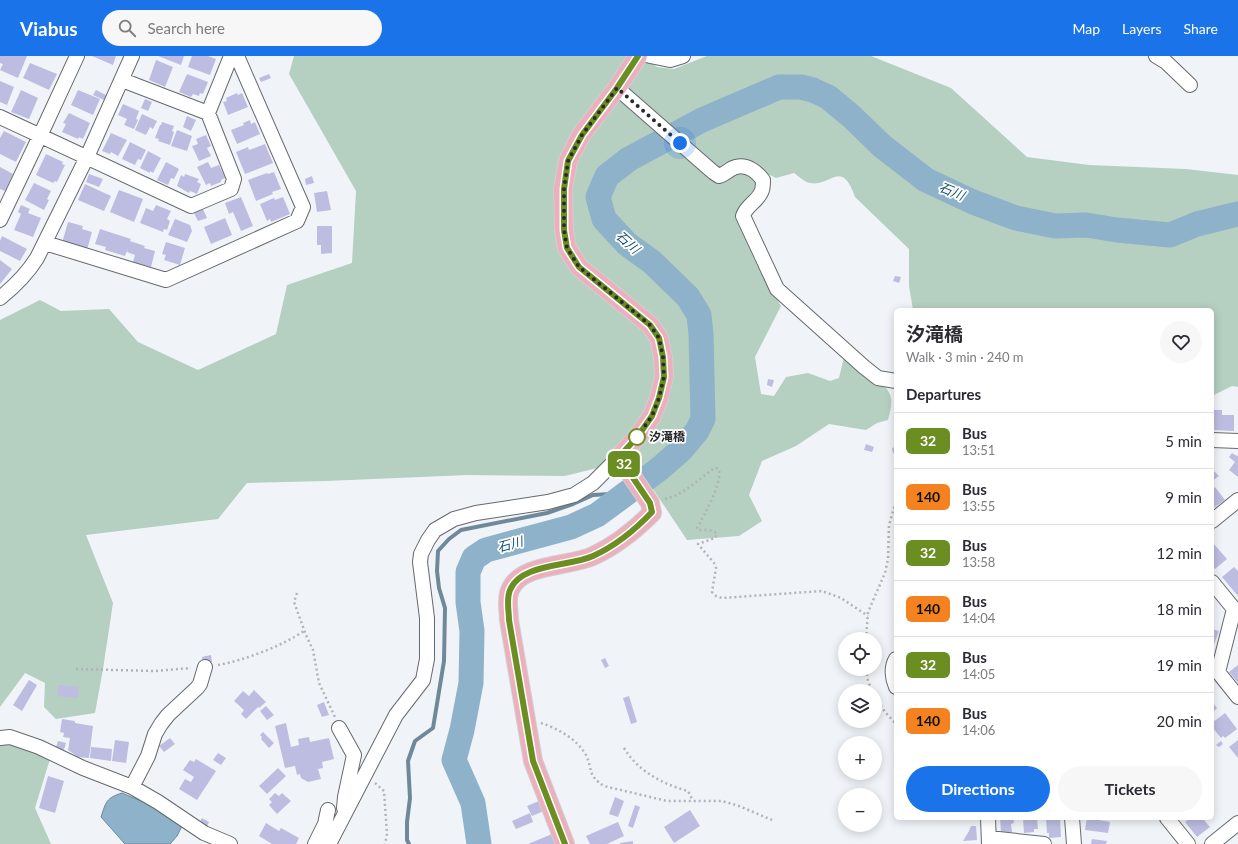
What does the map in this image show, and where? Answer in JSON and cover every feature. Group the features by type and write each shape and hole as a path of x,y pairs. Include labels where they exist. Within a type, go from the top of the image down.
{"main road":[{"path":"565,844 533,761 509,620 508,603 510,590 519,577 534,571 592,557 619,541 647,518 652,512 651,506 621,459 652,416 659,398 664,377 663,357 659,338 650,325 579,267 567,248 564,217 564,189 568,161 582,135 621,91 638,56"}],"street":[{"path":"0,220 77,56"},
{"path":"0,298 16,285 28,272 45,243 87,157 132,56"},
{"path":"0,117 191,206 231,189 234,179 208,112 231,56"},
{"path":"45,243 166,280 298,221 303,207 237,56"},
{"path":"650,56 670,60 683,56"},
{"path":"1156,56 1166,62 1190,84"},
{"path":"122,80 208,112"},
{"path":"621,91 719,176 724,175 736,167 747,167 757,172 763,180 762,190 757,199 744,212 743,216 777,289 878,378 894,381"},
{"path":"1214,440 1238,441"},
{"path":"329,844 386,732 404,703 420,686 423,680 427,659 426,618 420,562 421,554 435,530 454,519 476,513 548,502 574,495 593,483 621,459"},
{"path":"1214,519 1238,500"},
{"path":"1214,584 1236,607 1218,672 1238,697"},
{"path":"894,663 894,676"},
{"path":"132,787 143,766 161,724 168,715 197,688 200,684 205,667"},
{"path":"339,728 354,755 345,797 344,815"},
{"path":"0,738 10,737 39,747 83,768 132,787 204,832 230,844"},
{"path":"315,844 325,824 328,810"},
{"path":"988,820 989,841 1044,844"},
{"path":"1072,820 1074,844"},
{"path":"1169,820 1188,844"},
{"path":"1212,844 1238,823"}],"path":[{"path":"651,506 665,499 671,498 692,485 712,469 716,468 719,470 719,479 710,503 697,528 699,530 715,532 717,534 715,538 698,544 714,563 716,573 712,592 716,596 722,598 822,591 841,598 868,616"},
{"path":"867,632 868,616 874,595 884,573 888,559 889,525 894,508"},
{"path":"297,593 294,602 312,650 319,683 339,728"},
{"path":"882,708 894,722"},
{"path":"526,721 534,720 550,726 566,735 578,745 586,755 592,776 604,786 667,802 722,801 739,806 772,820"},
{"path":"624,748 635,762 651,776 665,783 688,790 693,801"},
{"path":"365,775 384,791 385,844"}],"green space":[{"path":"294,56 641,56 657,67 674,69 707,56 871,56 951,88 1027,157 1089,165 1186,169 1238,175 1238,387 1232,386 1214,395 1214,308 913,308 909,286 909,249 855,197 850,185 845,179 840,176 818,183 810,183 794,173 776,178 766,173 747,198 735,218 757,265 781,306 755,357 761,394 774,396 786,377 808,373 830,381 839,378 844,357 879,380 889,392 891,398 891,409 888,420 877,423 866,430 829,424 796,446 762,461 749,495 762,521 739,536 687,540 633,459 565,476 468,475 247,483 218,519 86,535 113,603 95,713 56,719 44,707 45,683 25,673 0,707 0,320 40,300 61,311 109,309 138,342 198,370 276,334 287,285 352,263 356,191 289,74"},
{"path":"0,742 12,742 50,759 35,808 51,844 0,844"}],"water":[{"path":"122,793 153,806 183,824 177,836 170,844 125,844 101,817 107,801"}],"building":[{"path":"0,56 27,56 18,78 0,70 3,64 0,63"},
{"path":"92,56 116,56 113,65"},
{"path":"158,56 184,56 181,65"},
{"path":"192,56 208,56 216,59 210,75 188,67"},
{"path":"156,60 173,67 165,87 149,80"},
{"path":"30,63 57,74 49,90 23,78"},
{"path":"187,74 208,82 203,94 200,93 199,96 193,94 191,97 179,92"},
{"path":"269,74 271,78 261,82 259,78"},
{"path":"0,81 14,87 7,105 0,102"},
{"path":"21,90 38,98 29,119 11,112"},
{"path":"78,90 100,99 93,115 71,105"},
{"path":"96,90 106,95 104,100 93,95"},
{"path":"237,93 238,95 242,93 248,107 228,115 223,102 227,101 226,98"},
{"path":"145,99 152,102 148,111 141,108"},
{"path":"123,104 139,111 136,119 138,120 134,129 124,125 127,119 118,115"},
{"path":"69,113 90,123 83,139 79,137 78,139 62,132 66,124 63,123"},
{"path":"142,114 157,121 153,129 150,127 146,135 135,130"},
{"path":"187,116 196,120 191,131 183,127"},
{"path":"250,120 251,124 255,122 260,134 237,144 231,130 244,125 243,123"},
{"path":"162,122 174,126 172,131 174,132 170,145 158,141 159,139 155,138"},
{"path":"177,130 192,136 187,151 171,146"},
{"path":"4,131 26,142 16,162 0,154 0,138"},
{"path":"111,133 127,140 118,156 111,152 110,154 102,151"},
{"path":"206,135 211,146 207,148 211,156 199,161 192,146 198,144 196,139"},
{"path":"130,142 146,150 141,160 138,159 135,165 122,159"},
{"path":"265,144 273,163 245,174 236,152 248,147 249,150"},
{"path":"148,151 161,158 153,173 140,168"},
{"path":"46,154 63,162 62,164 65,165 57,182 55,181 53,183 36,175"},
{"path":"166,162 179,169 174,179 171,178 168,185 157,180"},
{"path":"208,162 211,168 219,165 225,178 221,180 221,182 211,186 210,183 206,185 197,167"},
{"path":"0,167 13,174 5,191 0,189"},
{"path":"274,172 281,189 256,201 248,180"},
{"path":"89,174 103,179 99,187 86,182"},
{"path":"185,174 199,179 197,182 201,184 197,194 190,191 189,193 177,186 181,175 184,177"},
{"path":"312,176 314,183 306,185 305,179"},
{"path":"34,183 51,191 47,199 49,200 44,210 25,200"},
{"path":"85,184 111,196 104,211 78,200"},
{"path":"119,190 143,199 134,222 110,212"},
{"path":"327,191 331,210 317,212 314,193"},
{"path":"241,197 253,226 241,231 233,212 229,214 225,203"},
{"path":"283,197 290,214 271,222 270,219 267,221 260,204 274,198 275,200"},
{"path":"21,205 30,209 28,213 41,218 33,237 14,230 21,214 18,212"},
{"path":"156,205 171,211 167,219 170,221 167,230 164,229 163,232 140,223 146,208 153,211"},
{"path":"202,207 207,218 198,221 193,211"},
{"path":"225,218 232,235 211,244 204,227"},
{"path":"175,219 190,225 192,231 187,242 168,235"},
{"path":"68,222 83,226 82,229 92,232 87,250 62,243"},
{"path":"317,226 332,226 332,253 321,254 321,245 317,245"},
{"path":"100,229 131,239 130,241 145,246 144,248 155,251 151,267 133,262 135,255 127,252 128,248 125,256 105,250 106,247 95,244"},
{"path":"2,236 27,249 20,261 0,251 0,241"},
{"path":"166,242 185,248 180,265 164,260 166,255 162,254"},
{"path":"0,260 12,269 0,284"},
{"path":"895,276 901,277 899,283 893,281"},
{"path":"768,379 774,380 772,387 767,385"},
{"path":"1214,410 1222,410 1222,415 1234,415 1234,431 1214,430"},
{"path":"866,444 874,447 872,452 864,450"},
{"path":"1232,453 1237,456 1238,455 1238,477 1229,470 1235,462 1229,457"},
{"path":"1214,471 1219,476 1214,480"},
{"path":"1215,487 1225,500 1214,508"},
{"path":"1214,544 1227,559 1215,569 1214,568"},
{"path":"1234,567 1238,571 1238,596 1222,577"},
{"path":"1214,630 1219,631 1214,645"},
{"path":"211,655 212,662 203,664 202,657"},
{"path":"605,658 609,666 605,668 601,660"},
{"path":"1238,665 1238,683 1229,672"},
{"path":"29,680 37,685 22,711 13,705"},
{"path":"58,685 79,687 78,698 57,696"},
{"path":"254,690 266,702 259,708 258,707 246,719 241,714 244,710 234,701 243,691 249,696"},
{"path":"629,696 637,722 631,724 623,698"},
{"path":"324,702 329,715 322,717 317,705"},
{"path":"266,706 274,715 267,720 260,711"},
{"path":"1225,713 1237,729 1225,738 1223,736 1221,738 1214,729 1214,721"},
{"path":"62,719 93,726 89,758 78,757 68,750 70,738 63,737 64,733 60,732"},
{"path":"286,723 291,747 299,745 298,739 309,737 310,742 329,738 334,759 322,762 323,768 318,769 321,779 308,782 301,778 300,774 297,775 295,766 285,768 275,726"},
{"path":"263,732 274,743 269,748 261,739 262,737 260,735"},
{"path":"170,738 175,744 164,752 159,746"},
{"path":"115,740 129,742 126,763 112,761"},
{"path":"1238,740 1238,758 1229,747"},
{"path":"58,741 66,743 64,750 56,747"},
{"path":"1221,741 1223,744 1219,747 1216,745"},
{"path":"91,747 112,749 111,761 90,758"},
{"path":"218,753 226,758 221,765 213,760"},
{"path":"196,759 216,771 197,800 179,789 185,779 191,782 194,777 183,770 190,760 194,762"},
{"path":"278,768 286,776 267,794 259,786"},
{"path":"48,776 64,781 55,813 39,808"},
{"path":"275,793 279,796 282,793 291,801 277,814 269,805 272,802 269,799"},
{"path":"615,797 624,801 618,817 609,814"},
{"path":"539,801 544,811 532,816 527,806"},
{"path":"635,805 640,807 633,828 628,826"},
{"path":"690,810 700,826 674,843 664,827"},
{"path":"530,813 533,822 516,829 512,821"},
{"path":"202,818 209,822 207,826 200,822"},
{"path":"1000,820 1013,820 1014,823 1011,824 1012,832 1001,832"},
{"path":"1023,820 1037,820 1038,829 1034,829 1034,832 1024,833"},
{"path":"1046,820 1060,820 1061,837 1049,838 1049,833 1047,833"},
{"path":"1087,820 1110,822 1108,833 1085,830"},
{"path":"1188,820 1204,820 1210,827 1197,837 1185,822"},
{"path":"618,822 624,836 607,844 590,844 586,836"},
{"path":"266,823 279,831 281,828 299,838 296,844 272,844 259,836"},
{"path":"971,826 976,826 977,840 963,841 969,831"},
{"path":"552,834 556,844 528,844"},
{"path":"1092,839 1107,841 1106,844 1091,844"},
{"path":"633,841 633,844 620,844 620,843"}],"waterway":[{"name":"石川","path":"479,844 473,803 454,760 462,730 471,683 472,631 468,602 468,572 474,558 486,550 571,527 597,515 658,470 681,450 697,431 703,419 701,334 699,315 688,297 652,262 627,244 604,219 598,197 607,176 629,159 702,120 779,87 801,87 813,90 828,97 851,116 882,146 926,180 973,202 1016,218 1055,226 1086,225 1117,230 1170,235 1197,224 1238,214"},
{"path":"409,844 407,840 407,822 410,798 408,761 415,741 433,728 444,661 445,608 439,588 437,571 438,551 449,539 461,530 547,513 593,495 627,493"}],"bus line":[{"name":"32","path":"565,844 533,761 509,620 508,603 510,590 519,577 534,571 592,557 619,541 647,518 652,512 650,503 619,457 638,436 652,416 659,398 664,377 663,357 659,338 650,325 579,267 567,248 564,230 564,189 568,161 582,135 617,88 638,56"}],"place":[{"name":"汐滝橋","path":"637,437"}],"route":[{"path":"637,437 652,416 659,398 664,377 663,357 659,338 650,325 579,267 567,248 564,230 564,189 568,161 582,135 617,88 680,143"}]}
